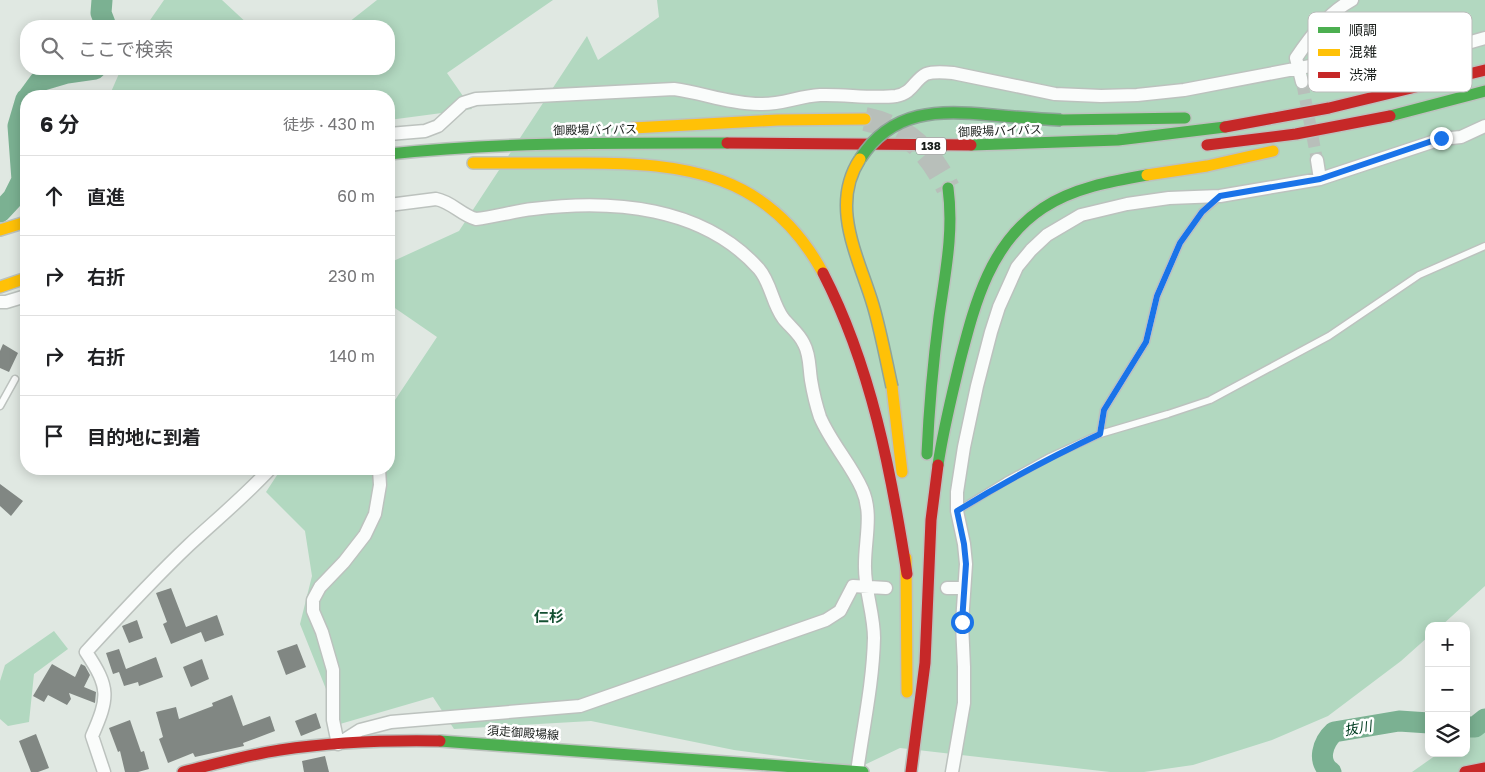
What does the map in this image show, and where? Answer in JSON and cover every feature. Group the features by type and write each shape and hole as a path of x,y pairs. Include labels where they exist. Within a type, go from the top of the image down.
{"main road":[{"name":"御殿場バイパス","path":"1472,73 1485,70"},
{"path":"911,772 926,649 933,499 939,455 951,397 976,302 990,267 1006,242 1026,221 1056,201 1090,188 1288,148 1399,114 1485,91"},
{"path":"1226,115 1264,113 1380,92"},
{"name":"御殿場バイパス","path":"395,153 440,148 624,142 947,146 1068,143 1145,137 1227,127 1350,104 1400,92"},
{"path":"906,703 908,683 907,574 902,472 892,387 883,341 850,232 846,211 848,190 853,172 861,155 872,141 885,130 903,120 941,112 1060,120 1198,117"},
{"path":"1194,146 1296,134 1399,114"},
{"path":"625,129 831,118 865,119"},
{"path":"440,148 596,132"},
{"name":"御殿場バイパス","path":"823,155 638,153 536,156 460,162 624,163 655,165 684,170 716,178 743,189 768,206 790,225 807,247 823,274 853,342 874,411 891,477 907,574"},
{"path":"852,156 880,156"},
{"path":"921,686 928,442 936,334 951,224 951,204 948,188"},
{"path":"0,230 20,224"},
{"path":"0,287 20,280"},
{"name":"須走御殿場線","path":"183,772 206,769 255,755 338,744 457,741 863,772"},
{"path":"1465,772 1485,768"}],"street":[{"path":"1333,12 1338,7 1352,0"},
{"path":"1472,42 1485,38"},
{"path":"1302,82 1296,58 1308,41"},
{"path":"395,134 425,131 438,126 462,103 476,99 674,89 696,92 735,102 775,104 820,95 897,96 910,90 926,74 940,72 1055,94 1137,95 1184,90 1308,67"},
{"path":"952,772 964,703 962,622 966,564 957,511 957,492 964,447 991,332 1008,286 1018,267 1031,250 1047,235 1065,223 1081,215 1101,209 1169,198 1220,196 1320,179 1441,138 1461,137 1485,126"},
{"path":"1317,160 1320,179"},
{"path":"395,204 436,199 444,200 467,217 476,219 534,209 568,206 598,205 660,212 682,218 723,238 745,255 761,272 783,318 803,341 808,354 811,382 821,418 862,489 867,504 868,521 865,564 874,636 857,772"},
{"path":"0,302 20,298"},
{"path":"104,772 92,736 103,711 105,694 98,671 86,652 133,601 190,544 264,475"},
{"path":"379,475 380,485 375,514 365,535 344,562 320,587 313,600 313,611 322,632 333,670 333,720 338,744 360,730 391,722 580,706 826,620 840,611 852,586 886,588"},
{"path":"947,588 964,588"}],"lane":[{"path":"1100,434 1104,410 1146,342 1157,296 1180,243 1202,212 1220,196"},
{"path":"957,511 1050,457 1100,434 1210,400 1329,336 1419,275 1485,246"},
{"path":"0,406 14,379"}],"green space":[{"path":"164,0 222,0 244,20 150,20"},
{"path":"377,0 553,0 447,73 472,109 395,119 395,90 112,90 118,75 395,75 395,20 352,20"},
{"path":"657,0 1485,0 1485,586 1445,622 1425,622 1425,640 1401,661 1328,716 1272,740 1193,765 1144,772 1110,772 900,748 860,767 734,750 591,721 454,729 433,697 340,724 300,624 312,576 305,531 266,492 277,475 395,475 395,400 437,337 395,308 395,260 459,231 587,36 598,60 659,17"},
{"path":"54,631 68,649 34,674 29,722 8,726 0,719 0,681 5,665"},
{"path":"1485,724 1485,772 1412,772 1433,757 1470,757 1470,733"}],"building":[{"path":"3,344 18,353 9,372 0,368 0,351"},
{"path":"0,484 23,501 11,516 0,506"},
{"path":"171,588 186,627 217,615 224,635 205,642 201,632 171,644 163,624 167,622 156,593"},
{"path":"137,620 143,638 129,643 122,626"},
{"path":"297,644 306,667 286,675 277,651"},
{"path":"119,649 126,669 156,657 163,677 139,686 138,682 124,686 119,672 113,674 106,653"},
{"path":"202,659 209,679 191,687 183,667"},
{"path":"52,664 75,677 81,664 85,666 90,675 84,687 96,692 95,703 69,693 71,699 67,705 48,695 44,702 33,696"},
{"path":"232,695 243,726 270,716 275,731 243,743 244,746 195,757 193,753 168,763 159,739 163,737 156,712 176,707 179,719 213,706 212,703"},
{"path":"316,713 321,728 301,736 295,721"},
{"path":"130,720 141,752 144,751 149,769 138,772 125,772 120,751 118,752 109,728"},
{"path":"36,734 49,768 38,772 31,772 19,741"},
{"path":"325,756 329,772 304,772 302,761"}],"waterway":[{"path":"102,0 101,13 104,20"},
{"path":"33,90 40,81 60,75"},
{"path":"20,119 18,126 20,153"},
{"path":"0,212 13,198 20,184"},
{"name":"抜川","path":"1470,727 1475,727 1485,719"},
{"name":"抜川","path":"1331,772 1326,768 1322,758 1324,746 1334,732 1399,721 1425,723"}],"tunnel":[{"path":"1302,82 1317,160"},
{"path":"865,119 893,128 915,143 933,162 948,188"}],"traffic: fast":[{"path":"1390,116 1485,91"},
{"path":"860,159 887,130 918,116 972,113 1061,120"},
{"path":"1061,120 1185,118"},
{"path":"971,145 1118,140 1225,127"},
{"path":"395,153 516,145 727,143"},
{"path":"938,465 960,361 972,318 987,276 997,256 1025,222 1055,201 1080,190 1147,175"},
{"path":"927,454 933,368 949,237 950,204 948,188"},
{"path":"440,741 863,772"}],"traffic: slow":[{"path":"633,128 778,120 865,119"},
{"path":"1147,175 1207,166 1273,151"},
{"path":"860,159 851,177 847,195 847,213 855,251 876,315 892,387"},
{"path":"473,163 583,163 656,166 690,171 721,180 750,194 777,214 801,240 823,273"},
{"path":"0,230 20,224"},
{"path":"0,287 20,280"},
{"path":"892,387 902,472"},
{"path":"906,558 907,692"}],"traffic: jam":[{"path":"1472,73 1485,70"},
{"path":"1225,127 1329,108 1395,92"},
{"path":"1207,145 1296,134 1390,116"},
{"path":"727,143 971,145"},
{"path":"823,273 840,308 854,345 877,420 894,497 907,574"},
{"path":"911,772 925,663 931,520 938,465"},
{"path":"183,772 255,754 300,747 360,742 440,741"},
{"path":"1465,772 1485,768"}],"district":[{"name":"仁杉","path":"549,617"}],"route":[{"path":"962,622 966,564 957,511 1050,457 1100,434 1104,410 1146,342 1157,296 1180,243 1202,212 1220,196 1320,179 1441,138"}]}
